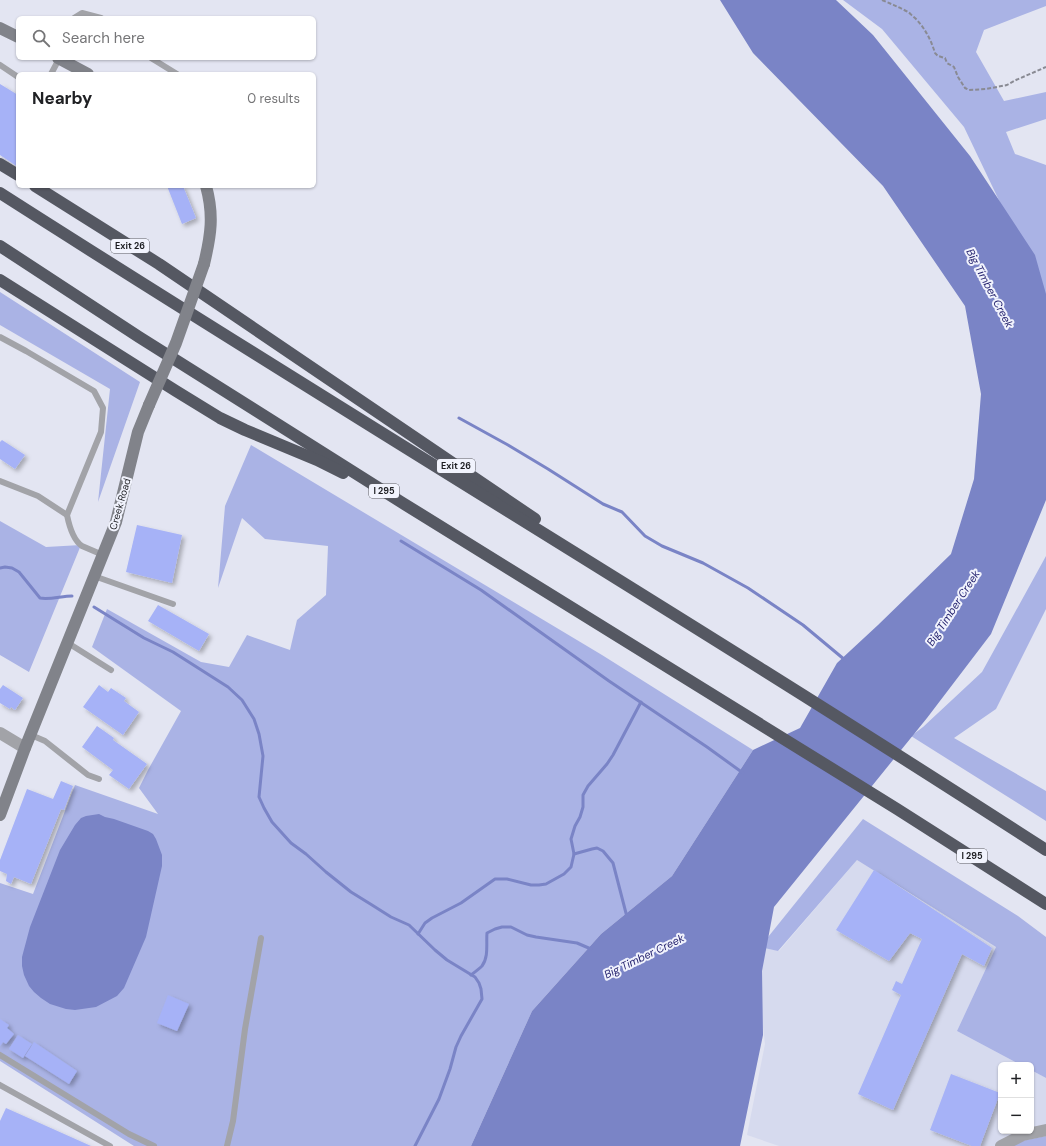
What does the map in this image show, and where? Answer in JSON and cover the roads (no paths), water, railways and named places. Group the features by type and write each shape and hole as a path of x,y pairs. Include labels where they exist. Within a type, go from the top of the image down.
{"highway":[{"path":"0,164 16,174"},
{"name":"Exit 26","path":"38,188 159,264 688,624"},
{"path":"0,193 281,371 922,770 1046,850"},
{"name":"I 295","path":"0,246 133,333 401,502 897,809 1046,904"},
{"path":"0,280 220,418 317,460 401,502"}],"street":[{"path":"0,28 16,36"},
{"path":"63,60 84,72"},
{"name":"Creek Road","path":"0,815 116,522 138,432 176,343 204,264 211,227 210,205 206,188"},
{"path":"0,733 26,748"},
{"path":"1001,1146 1023,1135 1046,1130"}],"lane":[{"path":"77,16 82,13 93,16"},
{"path":"52,72 58,60"},
{"path":"154,60 174,72"},
{"path":"0,65 16,76"},
{"path":"0,337 94,391 103,408 101,432 67,515 69,524 80,545 103,555"},
{"path":"0,481 38,496 67,515"},
{"path":"94,576 173,604"},
{"path":"68,643 111,670"},
{"path":"31,735 45,741 88,775 99,778"},
{"path":"227,1146 233,1121 245,1028 261,938"},
{"path":"0,1055 129,1134 154,1146"},
{"path":"0,1085 110,1146"}],"water":[{"name":"Big Timber Creek","path":"720,0 836,0 873,35 970,156 1035,255 1046,294 1046,500 991,634 927,718 774,907 762,971 763,1035 740,1146 471,1146 532,1011 601,934 672,876 753,750 800,728 837,663 951,554 974,479 981,394 965,306 883,186 753,53"},
{"path":"99,814 153,834 162,855 162,866 146,937 124,988 117,996 96,1007 75,1010 66,1009 50,1004 34,992 29,986 24,975 22,957 30,927 60,850 81,818"}],"waterway":[{"path":"459,418 508,445 603,504 622,512 645,536 662,546 703,563 748,588 803,625 845,660"},
{"path":"401,541 481,590 609,681 743,773"},
{"path":"0,568 12,568 19,572 40,598 47,599 72,596"},
{"path":"94,607 144,638 173,652 228,687 242,700 254,719 259,734 263,756 259,797 272,822 291,843 351,892 391,917 409,925 447,960 475,977 479,983 482,999 461,1036 439,1099 415,1146"},
{"path":"418,934 425,923 461,903 495,879 507,879 531,885 546,884 564,874 571,867 574,854 571,839 583,807 583,795 588,786 613,755 641,702"},
{"path":"574,854 597,848 603,851 613,863 627,917"},
{"path":"471,975 482,966 486,958 487,933 502,927 511,927 527,935 536,937 577,943 591,949"}]}
